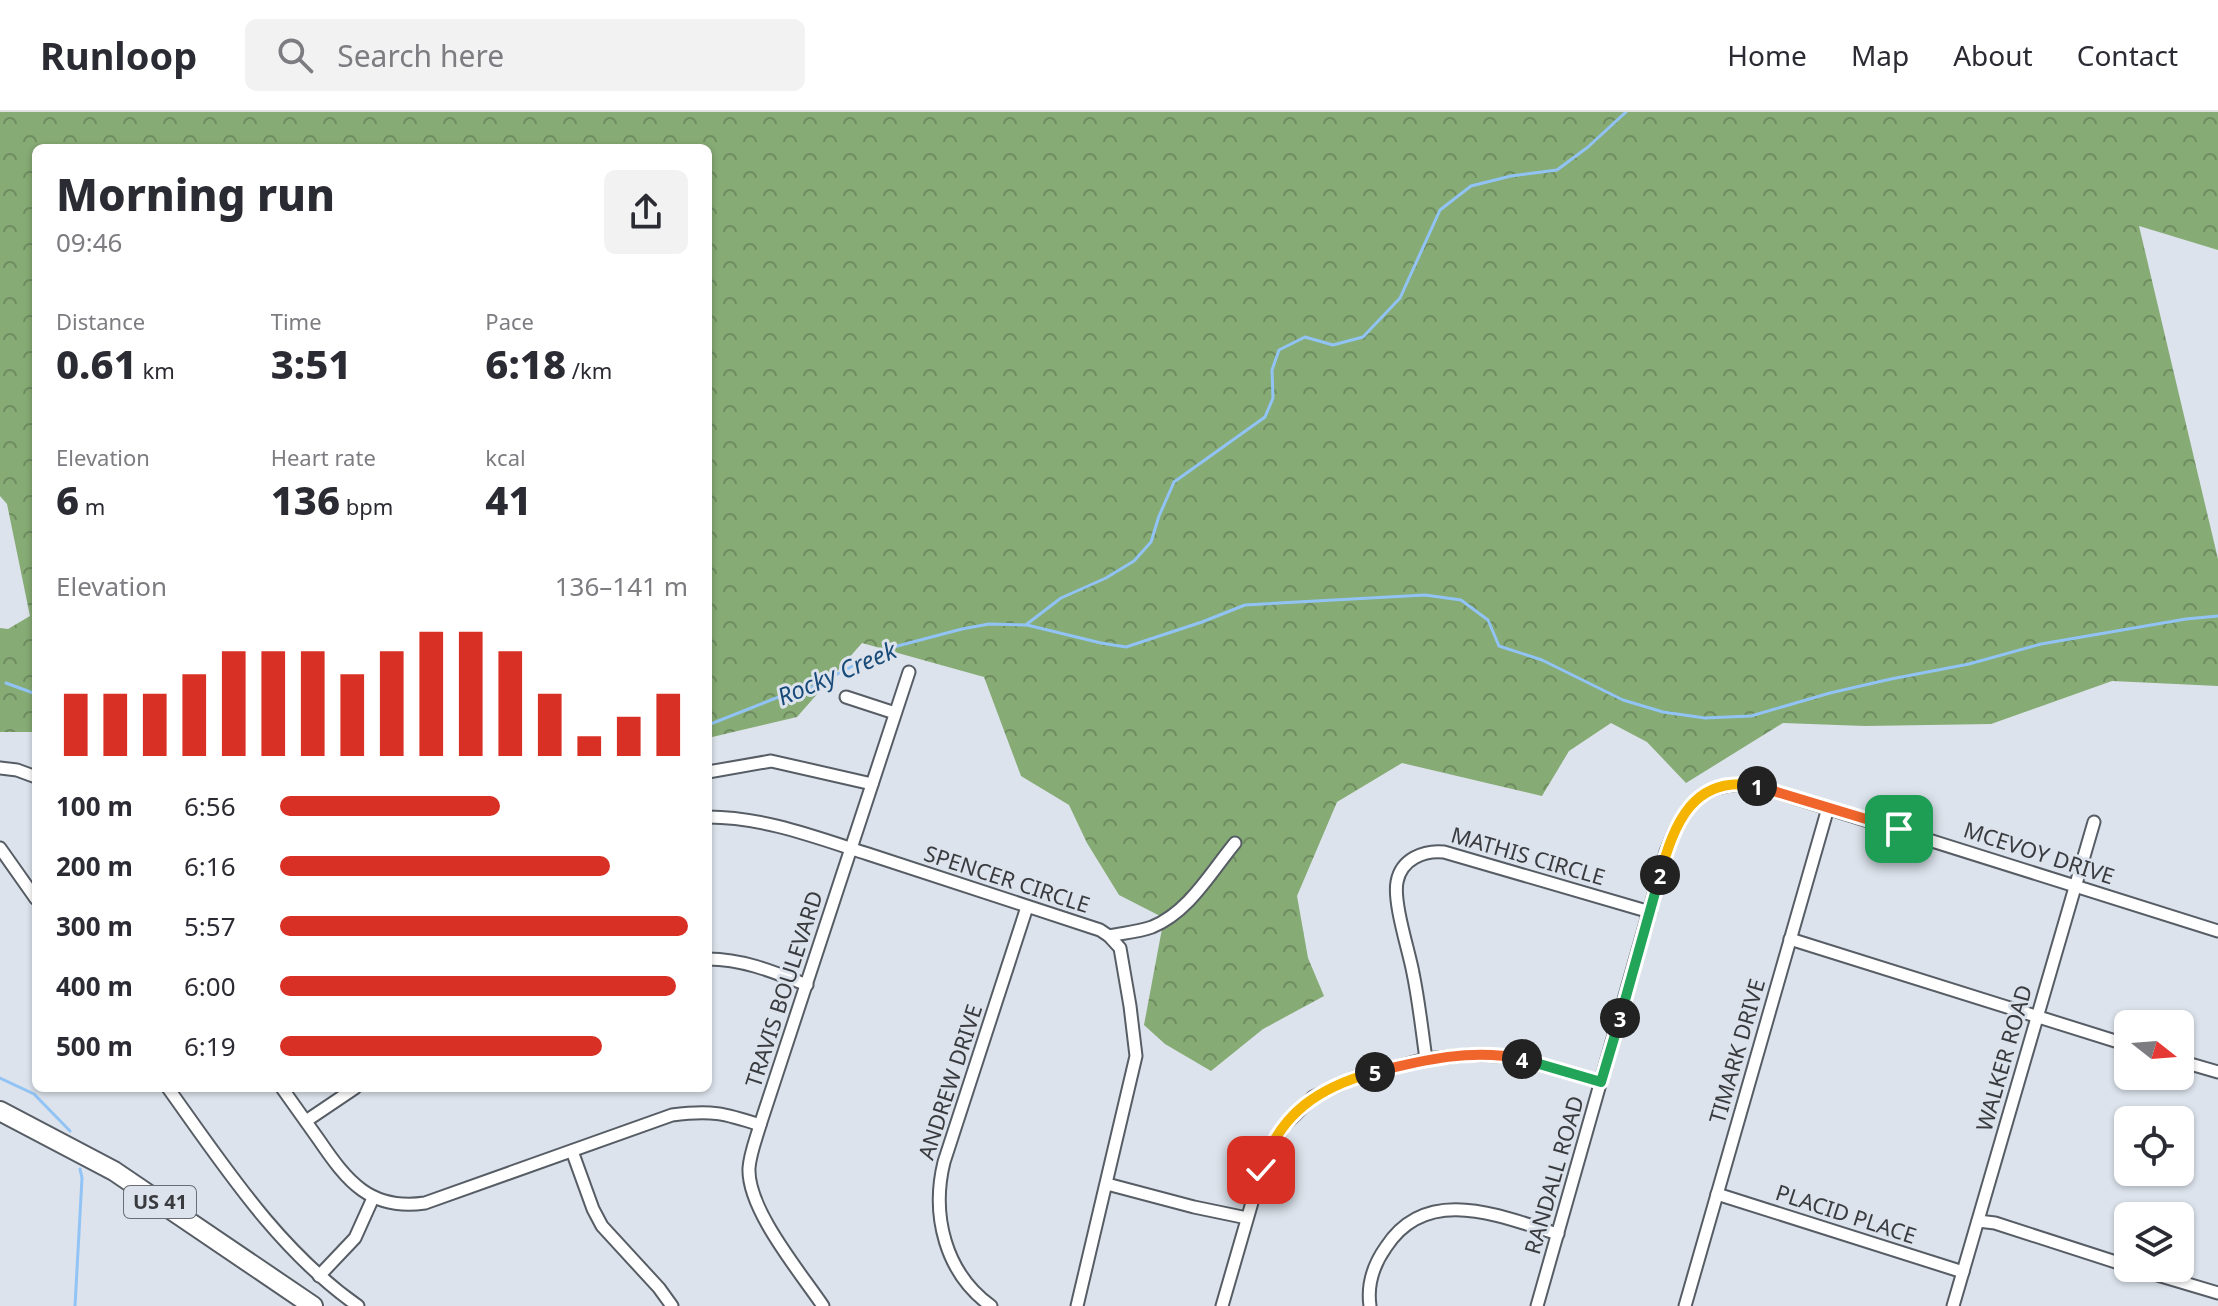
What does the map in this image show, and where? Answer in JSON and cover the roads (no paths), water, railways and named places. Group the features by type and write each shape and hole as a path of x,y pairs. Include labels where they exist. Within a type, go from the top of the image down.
{"main road":[{"name":"US 41","path":"0,1111 114,1171 313,1306"}],"street":[{"name":"TRAVIS BOULEVARD","path":"823,1306 762,1216 752,1194 749,1169 760,1125 909,672"},
{"path":"846,697 895,713"},
{"path":"712,771 771,761 872,784"},
{"path":"0,768 32,776"},
{"name":"MCEVOY DRIVE","path":"1709,792 1729,784 1754,785 2218,931"},
{"name":"RANDALL ROAD","path":"1537,1306 1666,852 1677,823 1694,802 1709,792"},
{"name":"TIMARK DRIVE","path":"1685,1306 1828,808"},
{"name":"SPENCER CIRCLE","path":"712,817 768,823 850,849 1100,930 1120,948 1136,1056 1077,1306"},
{"name":"WALKER ROAD","path":"1953,1306 2094,822"},
{"path":"1109,936 1152,927 1176,913 1235,843"},
{"path":"0,848 32,893"},
{"name":"MATHIS CIRCLE","path":"1426,1059 1413,971 1396,891 1399,874 1410,860 1432,851 1444,852 1650,912"},
{"name":"ANDREW DRIVE","path":"991,1306 977,1295 955,1265 943,1237 939,1218 939,1189 944,1162 1027,907"},
{"path":"1790,939 2114,1041"},
{"path":"712,959 752,965 807,985"},
{"path":"1222,1306 1271,1145 1297,1111 1313,1097 1337,1084 1426,1059 1468,1055 1510,1056 1601,1082"},
{"path":"2194,1065 2218,1072"},
{"path":"171,1092 257,1209 287,1244 319,1276 358,1306"},
{"path":"285,1092 344,1175 361,1191 392,1204 425,1203 672,1115 722,1113 760,1125"},
{"path":"306,1121 349,1092"},
{"path":"572,1151 602,1226 672,1306"},
{"path":"1107,1184 1247,1218"},
{"name":"PLACID PLACE","path":"1717,1194 1963,1272"},
{"path":"319,1276 355,1238 373,1198"},
{"path":"1370,1306 1370,1285 1378,1259 1401,1229 1424,1215 1447,1209 1469,1209 1558,1234"},
{"path":"1978,1221 1995,1223 2114,1261"},
{"path":"2181,1282 2218,1293"}],"waterway":[{"name":"Rocky Creek","path":"1027,624 1061,598 1106,578 1134,561 1151,542 1174,482 1265,417 1273,398 1272,370 1279,350 1305,337 1333,345 1363,337 1400,298 1440,210 1471,186 1511,176 1557,170 1626,112"},
{"path":"712,723 808,689 886,649 962,629 989,624 1027,625 1126,647 1245,605 1425,595 1461,600 1488,620 1499,646 1542,660 1623,700 1663,712 1705,718 1751,716 1830,693 1969,664 2041,644 2218,616"},
{"name":"Rocky Creek","path":"6,683 32,693"},
{"path":"0,1078 34,1094 70,1131"},
{"path":"75,1306 80,1169"}]}
